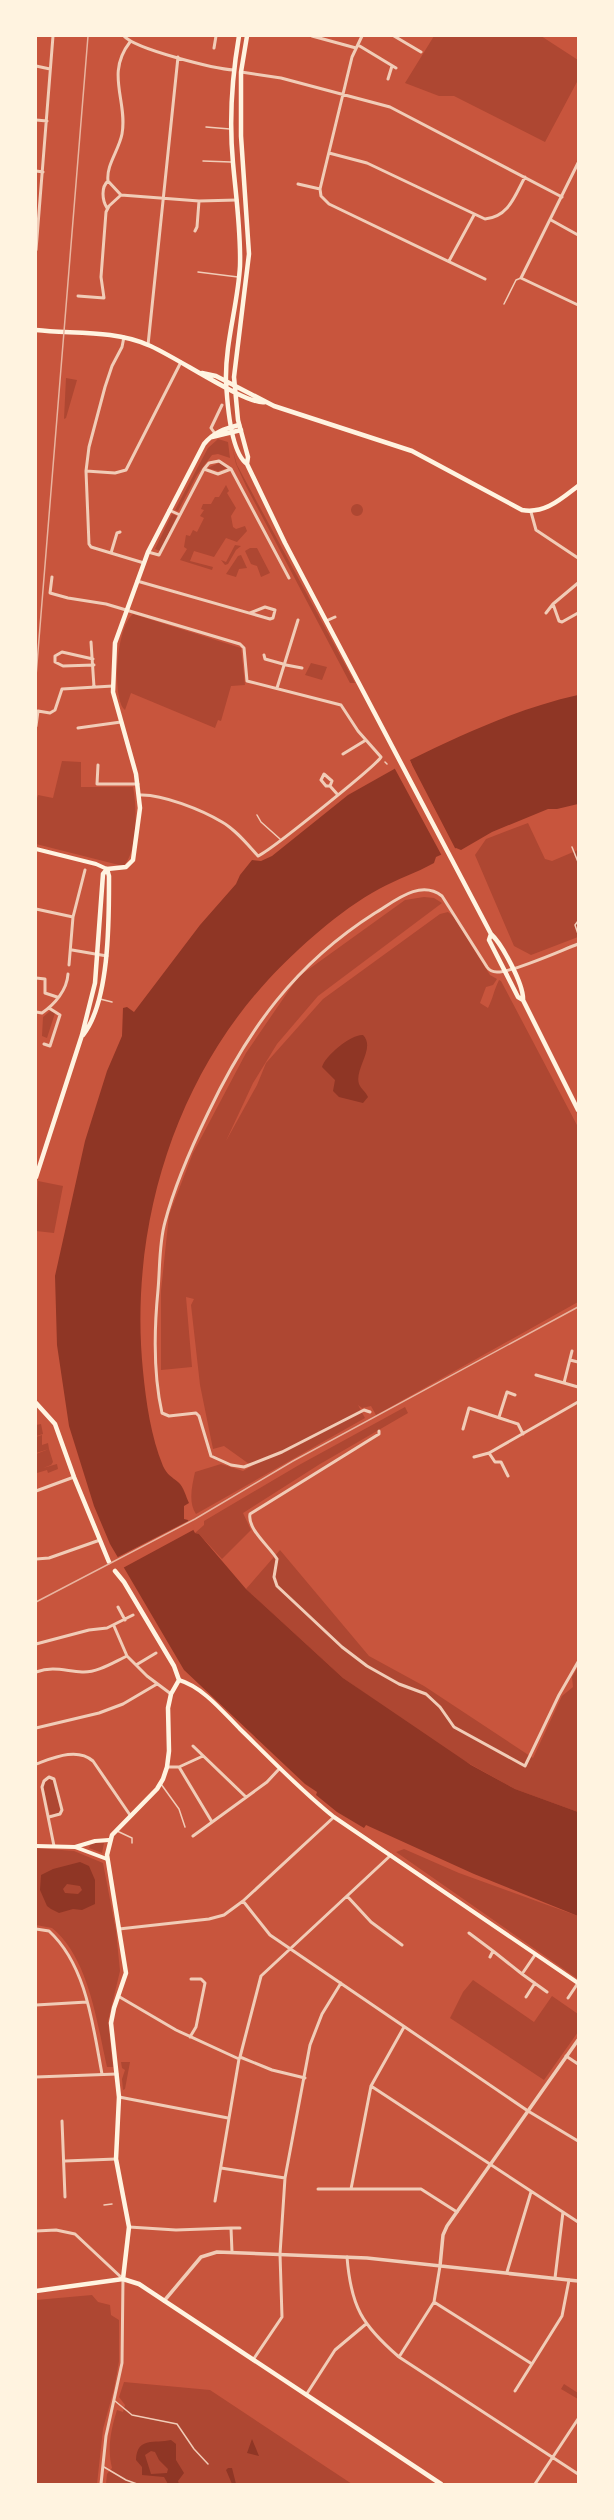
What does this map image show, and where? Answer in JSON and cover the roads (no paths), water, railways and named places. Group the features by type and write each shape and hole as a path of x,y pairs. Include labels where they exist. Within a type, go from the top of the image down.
{"main road":[{"path":"239,36 234,70 232,128 233,162 237,200 239,277 226,382 232,429 241,460 246,464 326,621 392,743 491,934 512,969 524,994 523,1000"},
{"path":"246,464 248,457 240,428 234,376 246,290 249,254 242,173 242,72 247,36"},
{"path":"238,289 246,290"},
{"path":"232,327 241,328"},
{"path":"36,330 124,337 148,345 202,373 236,394 265,402 412,451 466,478 515,507 531,512 548,507 578,486"},
{"path":"202,373 216,376 235,388 265,402"},
{"path":"36,849 96,864 106,869 126,867 133,860 140,808 140,794 113,686 115,642 148,552 204,444 214,436 232,429 240,428"},
{"path":"36,1177 38,1165 82,1035 95,983 98,956 102,874 106,869"},
{"path":"82,1035 87,1029 98,999 107,956 109,876 106,869"},
{"path":"491,934 489,940 518,997 523,1000 578,1110"},
{"path":"36,1403 56,1424 74,1477 109,1562"},
{"path":"115,1571 124,1582 174,1666 179,1680 191,1685 212,1701 311,1799 334,1817 578,1983"},
{"path":"123,2279 129,2227 116,2159 119,2097 112,2023 118,1996 126,1973 107,1859 109,1840 116,1830 160,1784 168,1767 168,1708 171,1694 179,1680"},
{"path":"75,1847 86,1842 109,1840"},
{"path":"86,1842 86,1851"},
{"path":"36,1846 75,1847 107,1859"},
{"path":"36,2291 123,2279 139,2284 442,2484"}],"street":[{"path":"36,250 53,36"},
{"path":"124,36 130,42 178,57 234,70"},
{"path":"214,48 216,36"},
{"path":"312,36 357,46 396,68"},
{"path":"362,36 357,46 329,153 320,189 321,196 329,204 486,279"},
{"path":"394,36 421,52"},
{"path":"78,296 104,298 101,277 107,208 103,197 105,184 108,181 109,170 121,140 123,124 117,83 123,52 130,42"},
{"path":"148,345 165,199 178,57"},
{"path":"36,66 50,69"},
{"path":"388,79 392,66"},
{"path":"242,72 281,78 394,108 562,197"},
{"path":"36,120 47,121"},
{"path":"329,153 374,166 485,219 502,214 512,203 525,177"},
{"path":"578,163 521,278 578,305"},
{"path":"36,171 43,172"},
{"path":"108,181 121,195 199,201 237,200"},
{"path":"298,184 320,189"},
{"path":"107,208 121,195"},
{"path":"195,231 197,227 199,201"},
{"path":"449,261 474,215"},
{"path":"551,220 578,235"},
{"path":"124,337 122,347 112,366 96,417 86,471 89,544 91,547 144,563"},
{"path":"86,471 114,473 126,470 181,362"},
{"path":"214,436 211,428 222,405"},
{"path":"148,552 159,555 204,469 209,463 219,461 231,469 289,578"},
{"path":"204,469 218,474 231,469"},
{"path":"169,510 180,515"},
{"path":"531,512 536,530 578,558"},
{"path":"111,553 117,533 120,532"},
{"path":"52,577 50,593 68,598 106,604 240,644 244,648 247,680 341,705 366,740 383,760 281,841 258,856 236,832 222,822 160,797 140,794"},
{"path":"137,581 270,619 273,618 275,610 265,608 250,613"},
{"path":"546,612 552,604 578,584"},
{"path":"552,604 559,621 562,622 578,613"},
{"path":"326,621 335,617"},
{"path":"277,688 298,620"},
{"path":"91,642 94,665 94,687"},
{"path":"93,659 62,652 55,656 55,662 62,666 94,665"},
{"path":"264,655 265,659 284,665 302,668"},
{"path":"36,726 38,711 50,713 55,710 62,689 113,686"},
{"path":"78,728 121,722"},
{"path":"343,754 366,740"},
{"path":"98,765 97,784 138,784"},
{"path":"330,786 338,795"},
{"path":"69,965 72,950 73,917 85,870"},
{"path":"370,1412 364,1410 282,1452 244,1466 231,1465 211,1456 199,1416 196,1412 169,1416 162,1413 155,1379 156,1313 165,1224 187,1155 219,1089 248,1038 276,998 317,956 401,897 416,890 433,891 446,900 489,969 496,972 512,969 578,944"},
{"path":"36,909 73,917"},
{"path":"72,950 98,956 107,956"},
{"path":"36,1012 42,1013 49,1008 65,989 68,974"},
{"path":"36,978 45,980 45,993 57,997"},
{"path":"44,1044 50,1046 60,1015 49,1008"},
{"path":"564,1383 572,1351"},
{"path":"570,1360 578,1362"},
{"path":"536,1375 578,1388"},
{"path":"499,1417 507,1392 515,1395"},
{"path":"474,1457 489,1453 578,1402"},
{"path":"463,1429 469,1408 518,1424 522,1434"},
{"path":"380,1433 250,1514 253,1527 277,1559 275,1582 318,1625 368,1666 399,1684 426,1694 440,1707 454,1727 524,1766 559,1695 578,1662"},
{"path":"489,1453 495,1462 501,1462 508,1476"},
{"path":"36,1491 74,1477"},
{"path":"36,1559 49,1558 100,1540"},
{"path":"118,1607 125,1620"},
{"path":"36,1644 60,1636 114,1626 133,1615"},
{"path":"114,1626 127,1656 157,1684 171,1694"},
{"path":"136,1665 156,1653"},
{"path":"36,1672 57,1667 84,1672 104,1667 127,1656"},
{"path":"36,1728 99,1714 123,1704 157,1684"},
{"path":"193,1746 246,1797"},
{"path":"36,1764 75,1754 87,1757 93,1761 130,1816"},
{"path":"168,1767 179,1767 203,1756"},
{"path":"179,1767 212,1822"},
{"path":"193,1836 267,1782 280,1768"},
{"path":"49,1817 60,1814 62,1810 54,1779 49,1777 44,1781 42,1787 54,1846"},
{"path":"119,1929 209,1919 224,1915 243,1901 334,1817"},
{"path":"215,2201 239,2058 261,1976 391,1855"},
{"path":"347,1896 371,1922 402,1945"},
{"path":"243,1901 270,1935 528,2111 578,2141"},
{"path":"36,1929 49,1931 70,1959 87,2002 102,2074"},
{"path":"469,1932 547,1992"},
{"path":"490,1956 494,1952"},
{"path":"522,1974 535,1955"},
{"path":"190,2037 196,2028 205,1983 201,1979 191,1979"},
{"path":"253,2360 282,2317 280,2254 285,2178 315,2029 341,1983"},
{"path":"526,1997 535,1983"},
{"path":"568,1998 578,1983"},
{"path":"118,1996 190,2037 272,2070 305,2078"},
{"path":"36,2005 87,2002"},
{"path":"351,2190 371,2086 404,2027"},
{"path":"399,2357 434,2302 444,2232 578,2040"},
{"path":"566,2056 578,2064"},
{"path":"36,2077 117,2074"},
{"path":"371,2086 578,2222"},
{"path":"119,2097 228,2118"},
{"path":"62,2121 65,2161 65,2197"},
{"path":"65,2161 116,2159"},
{"path":"221,2168 285,2178"},
{"path":"318,2189 421,2189 457,2212"},
{"path":"507,2272 531,2192"},
{"path":"555,2278 563,2212"},
{"path":"129,2227 176,2230 240,2228"},
{"path":"231,2228 232,2252"},
{"path":"36,2231 61,2230 75,2234 123,2279 123,2349 115,2401 102,2466 101,2484"},
{"path":"164,2301 201,2257 217,2252 347,2258 507,2272 578,2280"},
{"path":"347,2258 348,2281 355,2307 366,2324 399,2357 578,2474"},
{"path":"515,2391 562,2316 569,2280"},
{"path":"434,2302 532,2364"},
{"path":"306,2395 335,2350 366,2324"},
{"path":"535,2484 578,2419"}],"lane":[{"path":"206,127 232,128"},
{"path":"204,161 233,162"},
{"path":"198,272 239,277"},
{"path":"504,304 516,280 521,278"},
{"path":"383,760 387,764"},
{"path":"257,815 261,822 281,841"},
{"path":"572,846 578,862"},
{"path":"578,921 575,925 578,934"},
{"path":"98,999 112,1002"},
{"path":"160,1784 179,1809 185,1826"},
{"path":"116,1830 132,1838 132,1843"},
{"path":"118,2202 124,2202"},
{"path":"104,2205 112,2204"},
{"path":"115,2401 132,2415 177,2424 194,2449 208,2464"},
{"path":"102,2466 126,2480 137,2484"},
{"path":"126,2480 127,2484"}],"railway":[{"path":"36,676 88,36"},
{"path":"36,1602 195,1519 293,1461 578,1307"}]}
